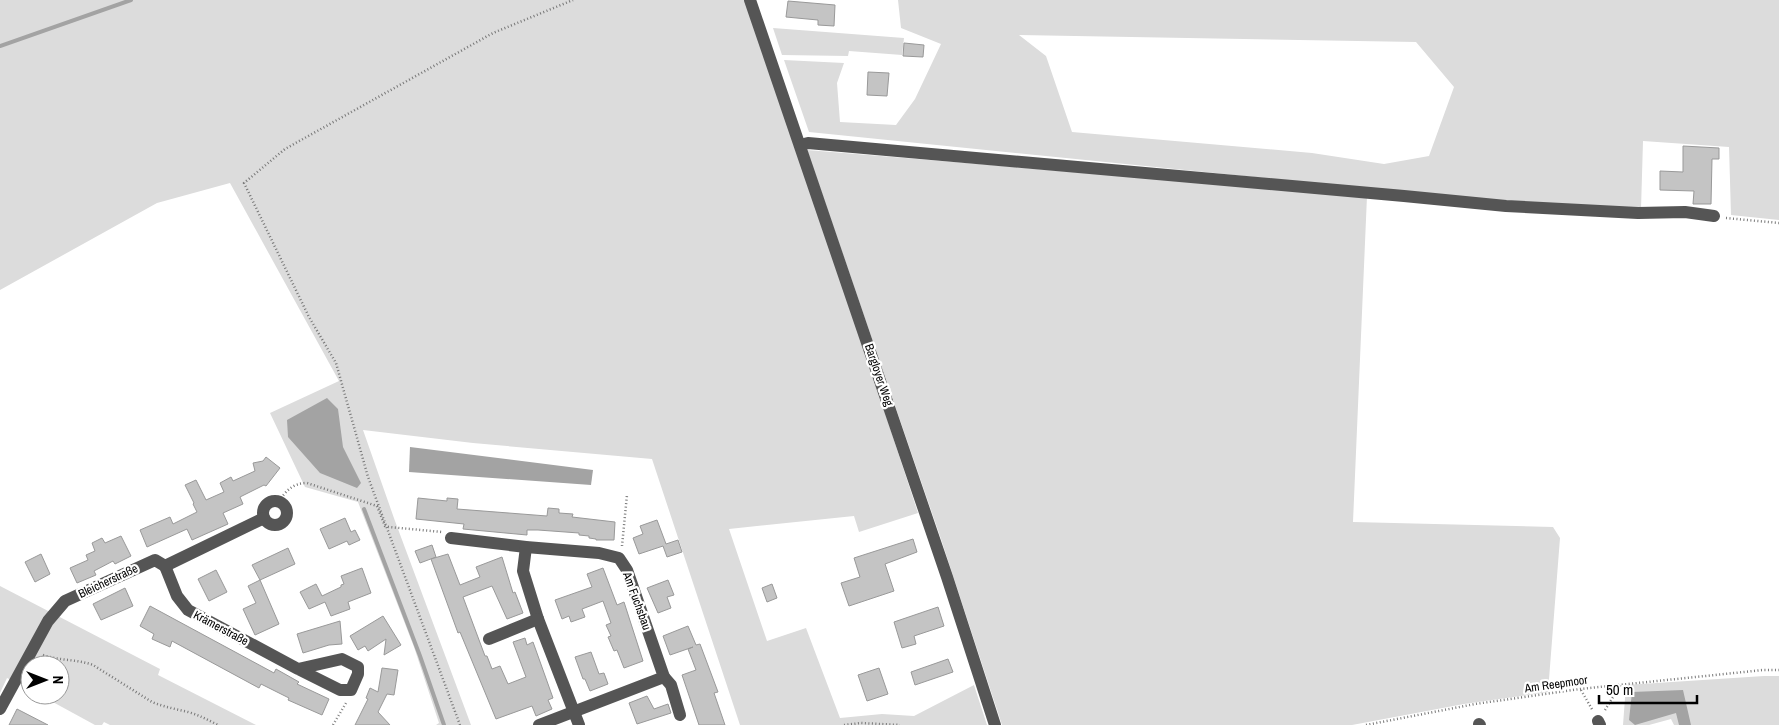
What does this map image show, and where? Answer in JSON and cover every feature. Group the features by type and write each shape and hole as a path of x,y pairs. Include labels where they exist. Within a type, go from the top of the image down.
{"street":[{"name":"Bargloyer Weg","path":"750,0 944,568 995,725"},
{"path":"800,145 808,143 1506,206 1638,213 1685,212 1714,216"},
{"path":"264,518 271,525 280,524 284,521 287,512 286,508 279,501"},
{"name":"Bleicherstraße","path":"0,709 48,621 65,601 155,560 165,566 264,518 263,514 266,505 270,502 279,501"},
{"name":"Am Fuchsbau","path":"451,538 600,553 619,558 627,570 664,677 671,685 680,715"},
{"path":"526,547 523,572 538,619 579,725"},
{"name":"Krämerstraße","path":"165,566 176,596 188,610 340,690 351,690"},
{"path":"489,639 538,619"},
{"path":"298,669 342,659 358,667 358,674 351,690"},
{"path":"539,725 664,677"}],"path":[{"path":"460,725 368,477 336,363 309,317 244,183 285,149 476,42 573,0"},
{"path":"1714,216 1779,223"},
{"path":"279,501 287,489 301,482 306,482 377,506 388,527 441,531 451,538"},
{"path":"619,558 622,549 626,496"},
{"path":"31,651 61,660 82,661 93,665 162,707 189,712 204,717 218,725"},
{"name":"Am Reepmoor","path":"1366,725 1475,704 1580,689 1763,670 1779,670"},
{"path":"1599,723 1621,684"},
{"path":"1580,689 1599,723"},
{"path":"333,725 351,690"},
{"path":"844,725 861,723 900,725"}],"shaded area":[{"path":"0,0 746,0 796,143 918,513 859,532 854,516 729,529 767,641 806,628 840,718 882,714 914,716 974,685 987,725 740,725 652,459 473,443 363,430 471,725 436,725 439,723 414,647 358,502 305,487 270,413 339,381 230,183 157,203 0,290"},
{"path":"898,0 1779,0 1779,220 1731,215 1729,147 1643,141 1641,209 1541,206 809,132 784,60 844,63 837,83 840,122 896,125 915,99 941,44 901,28","holes":["1019,35 1416,42 1454,87 1429,156 1384,164 1312,153 1072,132 1046,56"]},
{"path":"773,28 904,38 902,55 849,51 848,56 782,55"},
{"path":"807,150 1367,196 1353,522 1553,527 1560,538 1548,692 1464,704 1352,725 1002,725 941,539"},
{"path":"327,398 338,409 343,447 361,483 357,488 320,473 288,437 287,420"},
{"path":"410,447 593,470 591,485 409,472"},
{"path":"0,586 160,669 158,675 256,725 110,725 104,722 102,725 95,725 58,705 70,705 70,655 20,655 20,684 7,678 0,693"},
{"path":"1779,676 1779,725 1674,725 1671,719 1649,725 1623,725 1626,685"},
{"path":"1683,690 1691,725 1679,725 1676,713 1635,725 1629,720 1632,692"}],"building":[{"path":"788,1 835,5 834,26 818,25 818,20 786,17"},
{"path":"904,43 924,45 923,57 903,56"},
{"path":"868,72 889,73 887,96 867,95"},
{"path":"1683,146 1719,148 1719,159 1712,159 1711,204 1693,204 1694,191 1660,190 1660,171 1683,172"},
{"path":"266,457 280,468 266,486 264,485 240,497 243,504 223,513 228,524 192,540 187,529 147,547 140,530 170,517 173,524 197,512 185,485 196,480 206,500 224,492 220,483 231,477 233,481 255,471 253,463 263,461"},
{"path":"418,498 447,501 447,498 458,499 457,509 547,516 548,508 559,509 559,513 573,514 572,517 615,522 614,540 596,540 589,538 589,536 579,535 579,533 538,530 527,530 527,535 463,529 464,524 416,519"},
{"path":"345,518 351,532 355,530 360,540 349,545 347,541 329,549 320,529"},
{"path":"657,520 666,544 678,540 682,552 667,557 663,546 639,554 633,538 643,534 640,526"},
{"path":"121,536 131,556 115,564 113,561 94,571 96,575 77,583 70,568 88,560 86,555 95,551 92,543 102,538 105,543"},
{"path":"913,539 917,552 885,564 894,591 849,606 841,583 860,577 854,558"},
{"path":"432,545 436,557 420,563 415,551"},
{"path":"288,548 295,564 260,580 252,565"},
{"path":"41,554 50,574 35,582 25,562"},
{"path":"448,554 460,585 480,577 476,567 502,557 513,593 515,592 523,613 507,619 492,586 463,597 485,656 487,656 492,669 500,666 508,684 526,677 513,642 525,638 527,645 533,642 553,698 548,700 552,709 536,716 532,706 496,719 460,632 458,633 431,559"},
{"path":"362,568 371,593 348,602 350,609 331,616 325,602 309,609 300,592 316,584 322,596 344,584 341,576"},
{"path":"603,568 617,605 624,602 643,661 624,668 617,650 614,651 608,637 611,636 606,625 611,623 603,601 582,609 585,617 571,622 569,616 562,619 555,600 592,587 587,574"},
{"path":"216,570 227,592 209,601 198,579"},
{"path":"260,580 279,624 255,635 243,609 256,603 248,586"},
{"path":"668,580 674,595 667,597 671,608 658,613 647,588"},
{"path":"772,584 777,598 767,602 762,588"},
{"path":"125,588 133,606 101,620 93,604"},
{"path":"150,606 274,673 276,669 299,682 297,684 329,699 322,715 288,700 289,698 261,684 259,688 172,641 170,647 152,639 154,634 140,626"},
{"path":"938,607 944,626 914,636 916,644 902,648 894,622"},
{"path":"383,616 401,645 384,655 386,639 368,651 365,646 358,650 350,636"},
{"path":"340,621 342,644 329,645 303,653 297,634"},
{"path":"688,626 696,645 700,644 718,692 714,693 725,725 699,725 682,675 696,670 688,649 693,647 670,655 663,636"},
{"path":"591,652 599,674 604,673 608,684 590,691 585,679 583,679 575,657"},
{"path":"948,659 953,672 915,685 911,672"},
{"path":"382,668 398,670 394,695 387,694 378,712 390,725 355,725 368,699 366,698 370,688 378,692"},
{"path":"879,668 888,694 867,701 858,675"},
{"path":"647,696 654,709 668,704 671,713 637,724 629,703"},
{"path":"17,709 48,725 9,725"}],"waterway":[{"path":"0,46 131,0"},
{"path":"364,509 444,725"}]}
